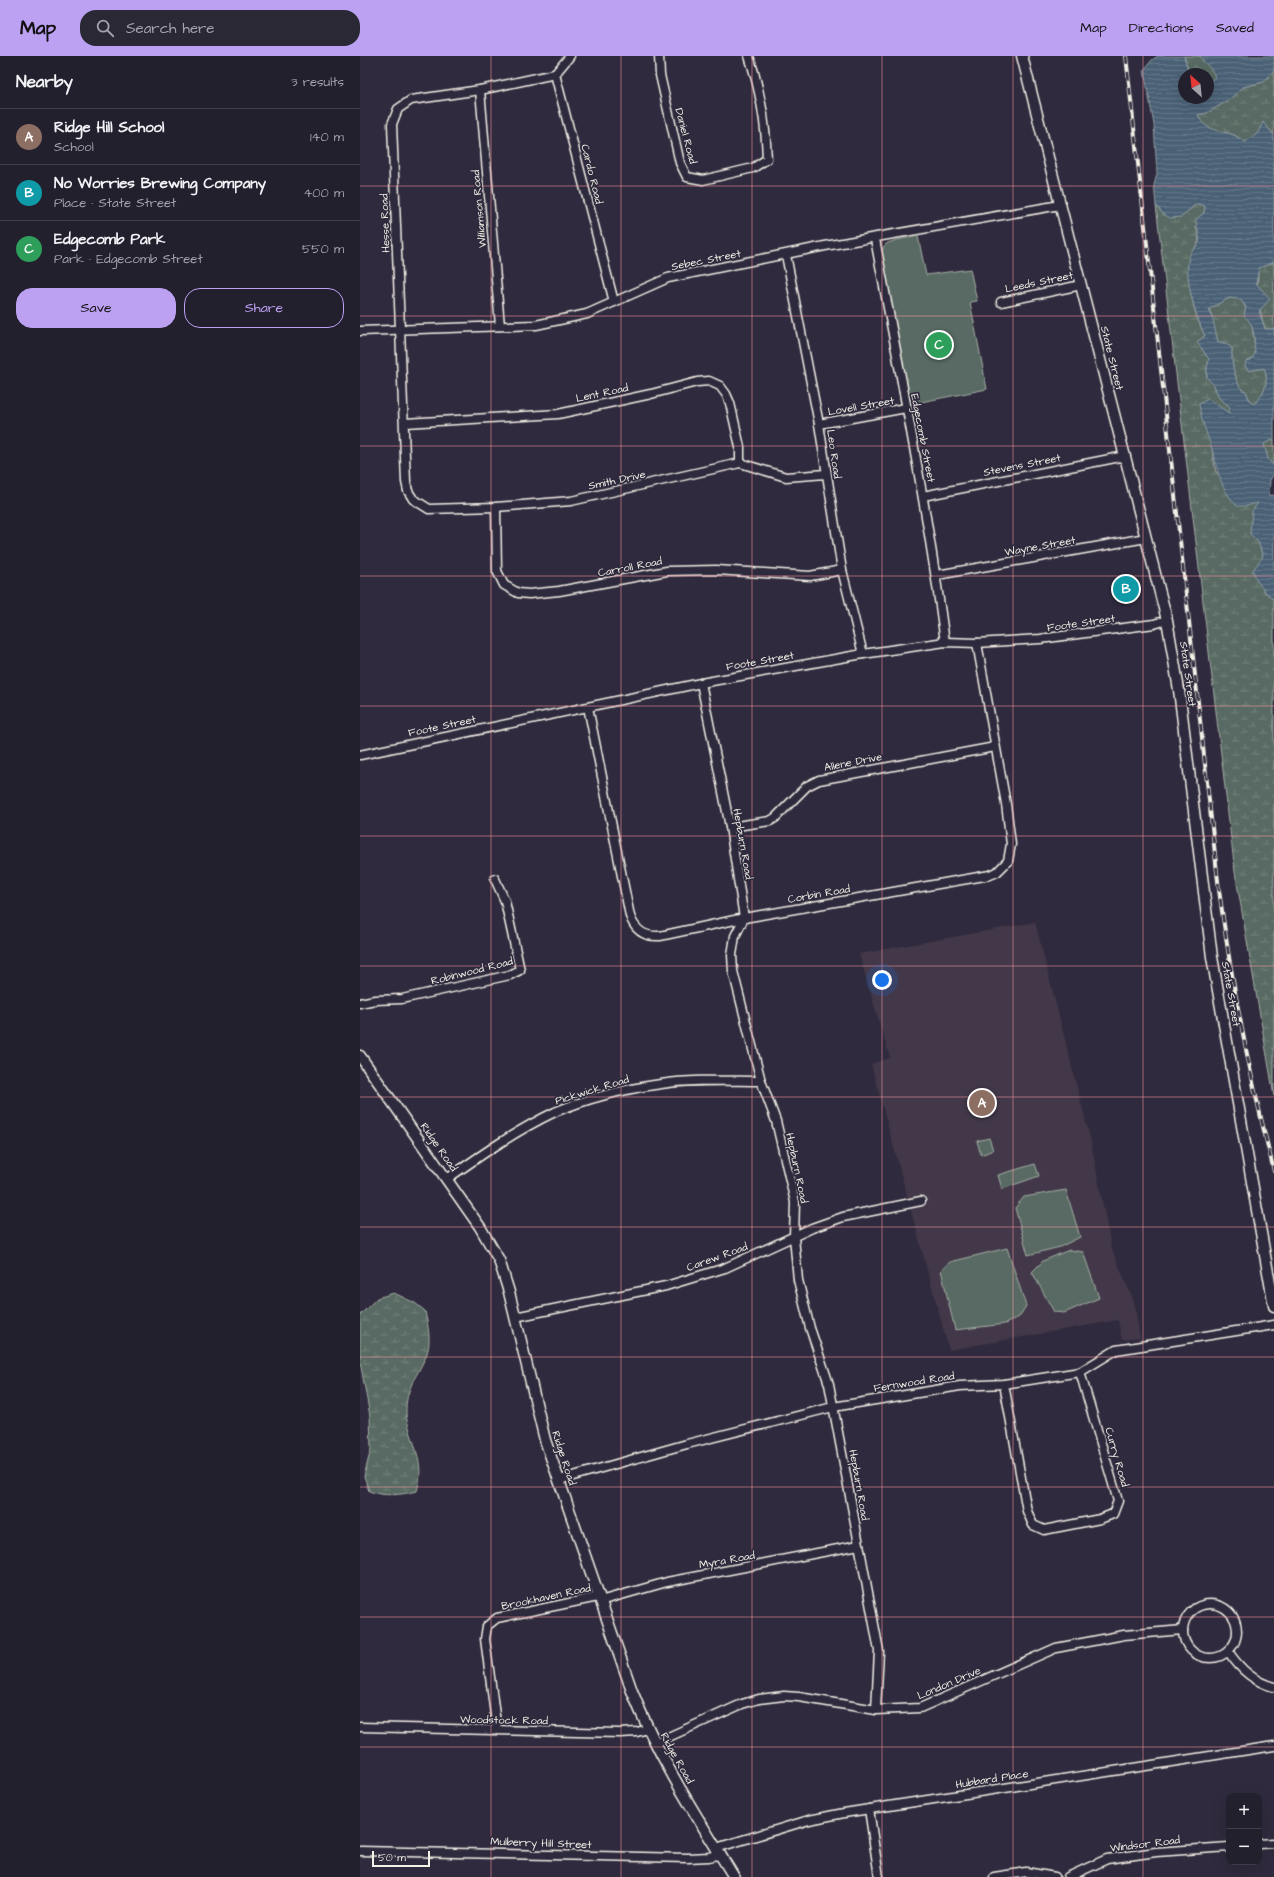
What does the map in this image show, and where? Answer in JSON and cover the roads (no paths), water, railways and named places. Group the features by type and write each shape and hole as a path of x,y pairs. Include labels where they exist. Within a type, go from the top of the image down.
{"main road":[{"name":"State Street","path":"1022,56 1167,620 1179,690 1212,957 1274,1306"},
{"name":"Ridge Road","path":"360,1056 447,1179 495,1251 504,1272 538,1416 599,1599 632,1691 655,1743 734,1877"}],"street":[{"path":"555,74 570,56"},
{"name":"Daniel Road","path":"659,56 660,75 680,163 687,177 703,180 752,168 767,159 766,138 760,96 749,56"},
{"name":"Hesse Road","path":"413,499 408,491 406,482 405,423 392,124 394,116 398,109 411,100 480,90 555,74"},
{"name":"Cardo Road","path":"555,74 614,302"},
{"name":"Williamson Road","path":"480,90 500,326"},
{"name":"Sebec Street","path":"360,331 536,325 587,314 668,278 825,246 875,239 1060,205"},
{"name":"Edgecomb Street","path":"875,239 923,496 945,642"},
{"name":"Leo Road","path":"786,255 819,424 842,570 863,654"},
{"name":"Leeds Street","path":"1001,302 1081,285"},
{"name":"Lent Road","path":"405,423 558,414 651,394 697,382 709,381 720,386 730,403 740,447 740,463"},
{"name":"Lovell Street","path":"819,424 906,408"},
{"name":"Stevens Street","path":"923,496 1125,456"},
{"name":"Smith Drive","path":"413,499 429,508 496,507 571,501 740,463 786,477 826,474"},
{"name":"Carroll Road","path":"496,507 497,572 504,585 518,593 529,594 559,591 667,571 716,570 810,576 842,570"},
{"name":"Wayne Street","path":"936,575 1146,538"},
{"name":"Foote Street","path":"360,755 701,683 863,654 945,642 976,643 1040,639 1154,624 1167,620"},
{"name":"Corbin Road","path":"588,707 632,923 647,936 660,936 744,918 997,872 1008,861 1011,844 1006,804 976,643"},
{"name":"Hepburn Road","path":"701,683 730,827 744,918 735,936 732,955 733,970 761,1081 776,1121 795,1202 794,1237 798,1280 810,1328 829,1384 878,1651 876,1710"},
{"name":"Allene Drive","path":"730,827 770,821 775,818 807,786 819,780 995,747"},
{"name":"Robinwood Road","path":"360,1003 375,1000 402,1000 510,975 520,970 505,901 495,879"},
{"name":"Pickwick Road","path":"447,1179 520,1131 555,1112 577,1104 606,1095 662,1084 717,1081 761,1081"},
{"name":"Carew Road","path":"515,1317 666,1286 725,1268 843,1217 921,1201"},
{"name":"Fernwood Road","path":"559,1480 672,1448 833,1407 960,1386 1004,1384 1080,1372 1116,1350 1274,1325"},
{"name":"Curry Road","path":"1004,1384 1027,1511 1034,1525 1044,1530 1100,1519 1113,1514 1118,1501 1080,1372"},
{"name":"Myra Road","path":"599,1599 667,1582 859,1546"},
{"name":"Brookhaven Road","path":"498,1730 485,1639 487,1626 497,1618 599,1599"},
{"path":"1212,1604 1221,1607 1234,1619 1236,1636 1234,1644 1228,1651 1214,1658 1198,1656 1187,1646 1183,1630 1184,1622 1195,1608 1212,1604"},
{"name":"London Drive","path":"655,1743 742,1704 772,1696 812,1698 840,1705 876,1710 920,1708 1056,1648 1124,1635 1183,1630"},
{"path":"1228,1651 1236,1663 1247,1673 1258,1681 1274,1688"},
{"name":"Woodstock Road","path":"360,1727 620,1733 637,1732 648,1729"},
{"name":"Hubbard Place","path":"718,1851 754,1835 809,1820 869,1809 1274,1746"},
{"path":"869,1809 879,1877"},
{"path":"1262,1844 1274,1843"},
{"name":"Windsor Road","path":"1068,1877 1107,1859 1156,1852 1226,1847"},
{"name":"Mulberry Hill Street","path":"360,1850 688,1858 709,1857 718,1851"},
{"path":"994,1877 1026,1872 1055,1877"}],"water":[{"path":"1158,56 1184,56 1187,68 1178,68 1178,104 1214,104 1214,68 1210,68 1200,56 1274,56 1274,70 1264,82 1243,87 1229,100 1207,113 1198,115 1207,127 1231,134 1245,142 1257,134 1263,122 1274,135 1274,262 1259,268 1256,283 1270,299 1259,311 1265,329 1274,329 1274,439 1264,444 1268,459 1274,466 1274,474 1270,480 1269,496 1274,495 1274,600 1256,579 1253,570 1263,556 1258,542 1250,534 1252,511 1258,503 1246,506 1237,506 1227,493 1220,479 1201,416 1199,404 1208,399 1229,413 1230,407 1219,398 1214,385 1207,378 1209,359 1197,342 1205,336 1194,306 1189,282 1188,260 1191,252 1199,243 1196,219 1204,213 1205,206 1196,204 1181,217 1170,218 1162,213 1156,205 1154,185 1157,174 1154,125 1144,70 1152,60","holes":["1229,298 1240,299 1246,307 1244,316 1251,324 1255,354 1251,360 1246,361 1245,366 1249,371 1264,368 1266,373 1265,387 1261,396 1254,404 1249,400 1246,391 1242,390 1235,375 1232,359 1232,348 1225,343 1218,342 1209,309"]}],"railway":[{"path":"1126,56 1219,890 1242,1031 1274,1171"}],"place":[{"name":"Edgecomb Park","path":"939,345"},
{"name":"No Worries Brewing Company","path":"1126,589"},
{"name":"Ridge Hill School","path":"982,1103"}]}
